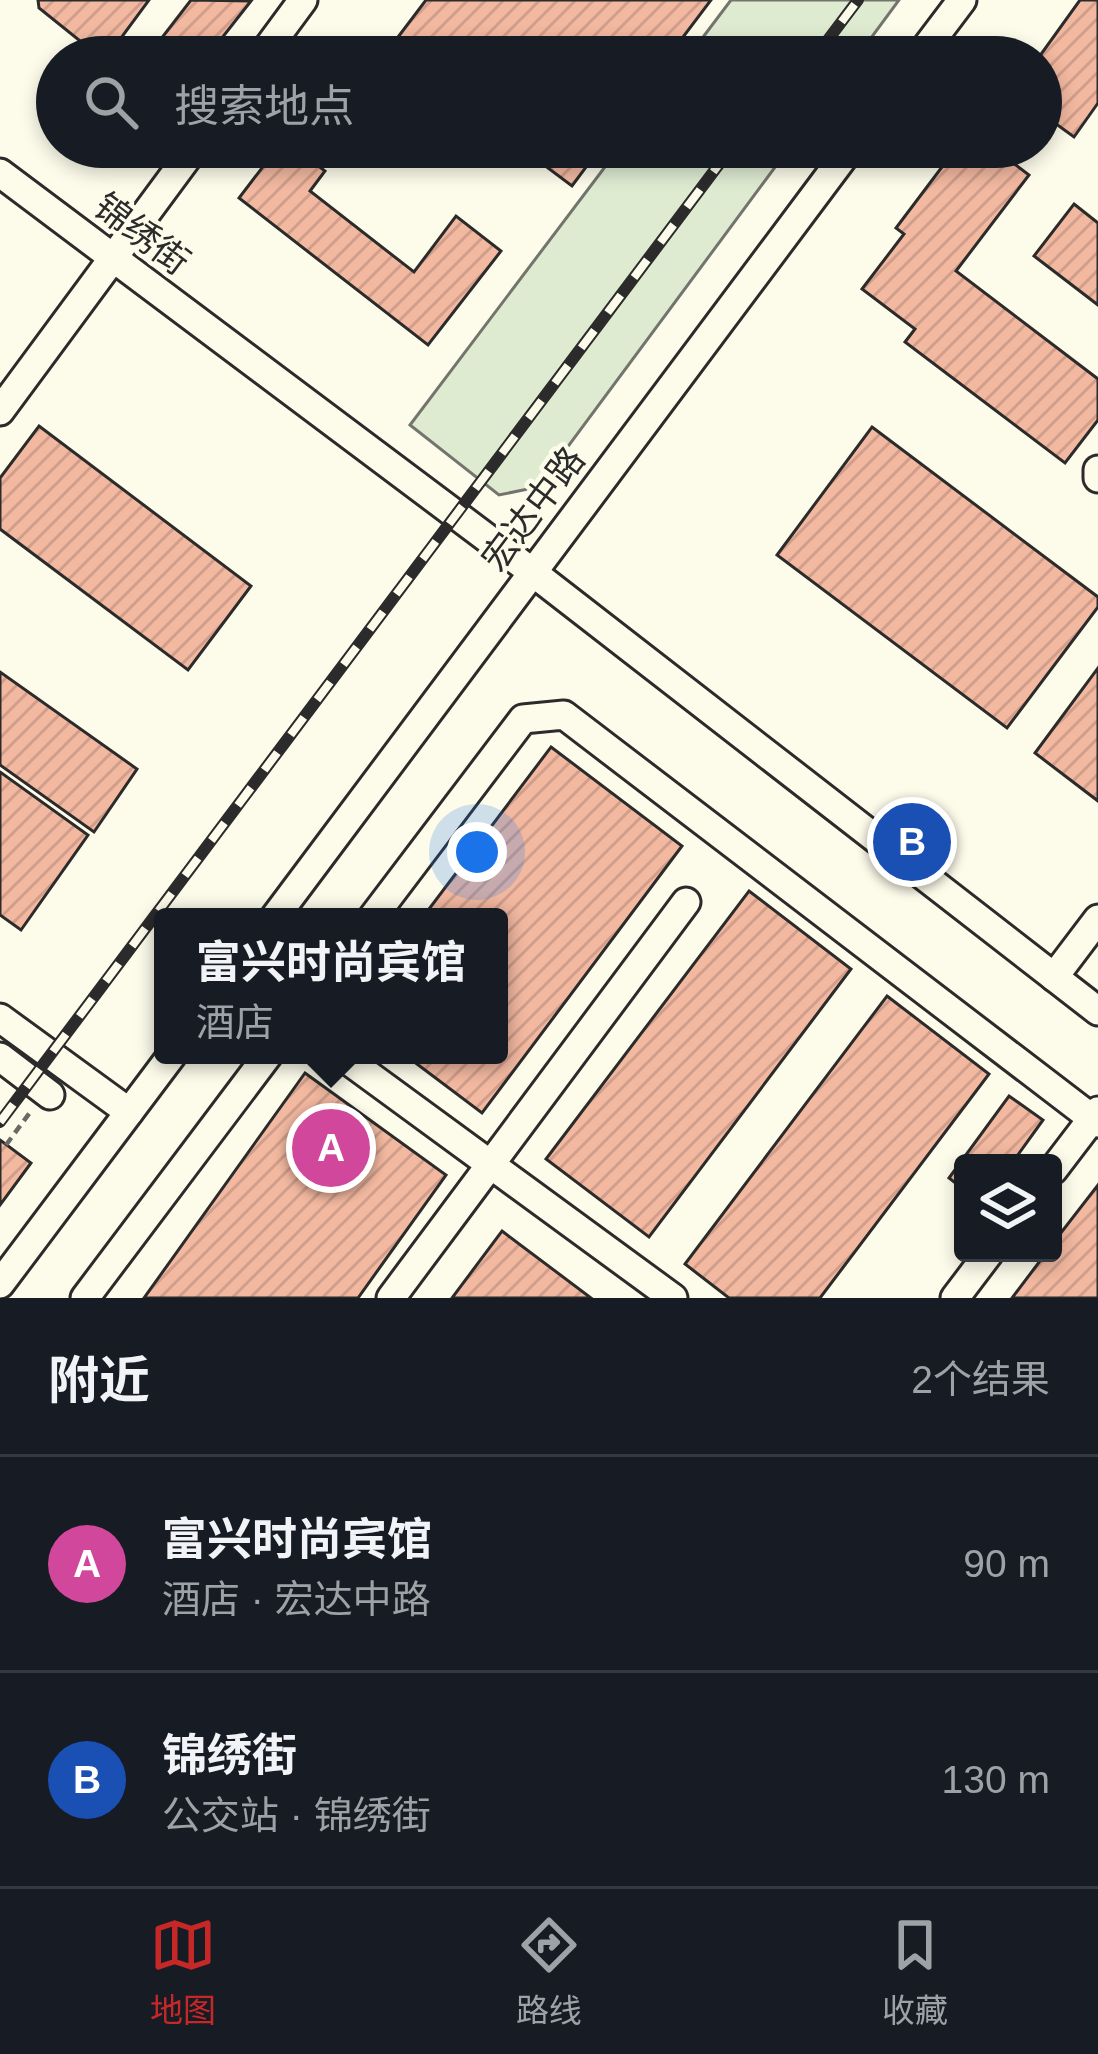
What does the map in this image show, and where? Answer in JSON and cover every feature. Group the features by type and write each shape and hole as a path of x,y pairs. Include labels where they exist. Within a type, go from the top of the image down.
{"street":[{"path":"276,36 303,0"},
{"path":"935,36 962,0"},
{"path":"0,411 180,168"},
{"name":"宏达中路","path":"282,908 835,168"},
{"name":"锦绣街","path":"0,173 532,571 1098,1011"},
{"path":"380,908 523,719 564,715 1096,1117 1062,1159"},
{"path":"391,1298 686,902"},
{"path":"1054,977 1098,919"},
{"path":"0,1018 129,1112"},
{"path":"0,1058 48,1094"},
{"path":"0,1284 165,1064"},
{"path":"85,1298 261,1064"},
{"path":"353,1064 673,1298"},
{"path":"955,1298 982,1262"}],"path":[{"path":"6,1144 48,1094"}],"green space":[{"path":"731,0 899,0 872,36 704,36"},
{"path":"604,168 774,168 538,487 499,495 410,425"}],"building":[{"path":"38,0 149,0 122,36 74,36 39,8"},
{"path":"191,0 251,1 224,36 163,36"},
{"path":"426,0 711,0 684,36 399,36"},
{"path":"1080,0 1098,0 1098,103 1074,137 1062,128 1062,36 1054,36"},
{"path":"262,168 321,168 325,171 310,191 414,272 456,216 501,251 428,345 239,198"},
{"path":"548,168 585,168 572,186"},
{"path":"941,168 1020,168 1029,175 956,271 1098,379 1098,420 1065,463 905,342 915,329 862,289 904,234 896,228"},
{"path":"1074,204 1098,223 1098,305 1034,256"},
{"path":"39,426 251,586 188,670 0,529 0,478"},
{"path":"872,427 1098,597 1098,607 1007,728 777,555"},
{"path":"1098,668 1098,801 1035,753"},
{"path":"0,672 137,769 94,832 0,765"},
{"path":"551,747 682,846 482,1113 417,1064 508,1064 508,908 430,908"},
{"path":"0,772 88,835 21,930 0,915"},
{"path":"749,891 851,969 649,1237 546,1159"},
{"path":"887,996 989,1074 820,1298 729,1298 685,1264"},
{"path":"305,1073 446,1175 358,1298 144,1298"},
{"path":"1009,1096 1043,1120 1018,1154 967,1154"},
{"path":"0,1140 31,1163 0,1205"},
{"path":"1098,1185 1098,1298 1012,1298 1039,1262 1062,1262 1062,1231"},
{"path":"502,1231 591,1298 452,1298"}],"railway":[{"path":"831,36 858,0"},
{"path":"161,908 716,168"},
{"path":"0,1122 154,917"}],"place":[{"name":"锦绣街","path":"912,842"},
{"name":"富兴时尚宾馆","path":"331,1148"}]}
